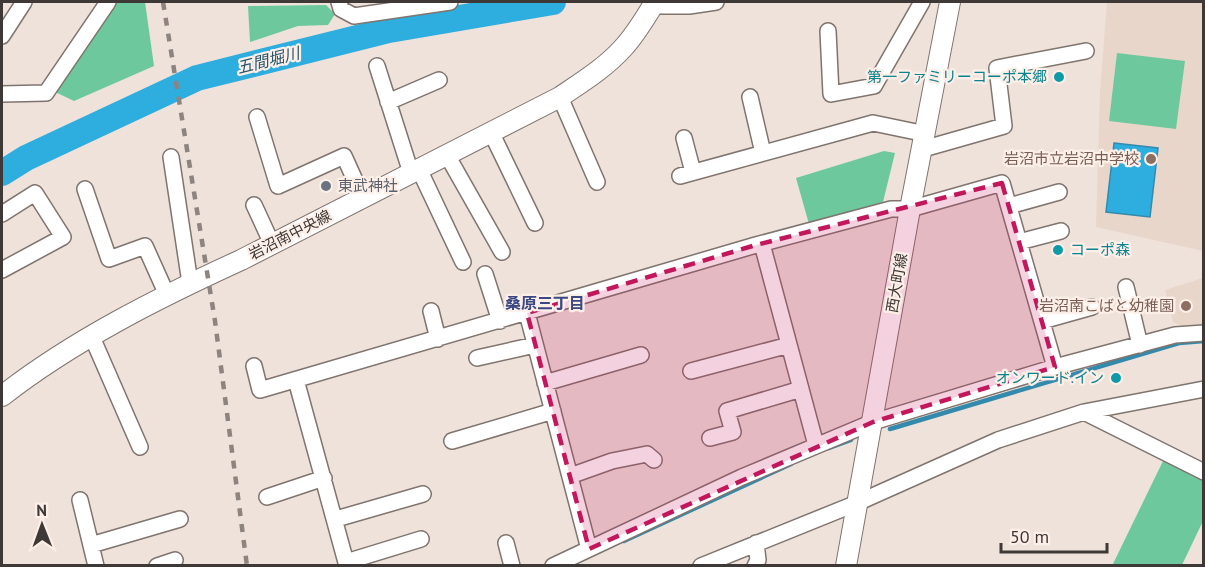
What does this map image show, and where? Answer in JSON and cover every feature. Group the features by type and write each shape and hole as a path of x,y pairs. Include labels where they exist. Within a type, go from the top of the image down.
{"street":[{"path":"3,29 24,2"},
{"path":"2,94 46,93 108,2"},
{"path":"339,2 341,9 354,16 450,2"},
{"path":"654,4 689,6 716,2"},
{"path":"828,32 831,94 874,86 922,2"},
{"name":"西大町線","path":"849,565 857,503 950,2"},
{"name":"岩沼南中央線","path":"2,396 38,368 190,283 560,98 598,72 622,49 640,27 654,4"},
{"path":"684,138 686,174 873,123 924,141 1004,126 997,68 1086,51"},
{"path":"376,66 415,171 463,262"},
{"path":"388,102 439,80"},
{"path":"750,97 763,153"},
{"path":"560,98 597,182"},
{"path":"257,117 278,186 344,156 363,198"},
{"path":"491,132 535,223"},
{"path":"447,155 502,252"},
{"path":"171,157 190,283"},
{"path":"254,366 260,390 762,244 891,209 910,209 1002,183 1055,367"},
{"path":"85,189 109,259 145,246 168,295"},
{"path":"1009,206 1059,192"},
{"path":"2,214 35,193 63,237 2,270"},
{"path":"254,205 272,244"},
{"path":"1019,242 1061,231"},
{"path":"762,244 816,446"},
{"path":"484,274 500,321"},
{"path":"1126,286 1140,345"},
{"path":"1042,321 1092,307"},
{"path":"431,310 438,339"},
{"path":"527,313 589,549"},
{"path":"553,566 742,477 873,422 1055,367 1175,335 1203,333"},
{"path":"92,337 140,447"},
{"path":"477,358 535,345"},
{"path":"691,371 789,345"},
{"path":"545,383 641,356"},
{"path":"296,380 336,519 346,564 421,539"},
{"path":"710,438 733,432 727,411 801,389"},
{"path":"700,566 857,503 998,440 1084,412 1203,389"},
{"path":"452,441 553,411"},
{"path":"1084,412 1203,472"},
{"path":"570,476 612,461 648,454 654,460"},
{"path":"267,497 324,478"},
{"path":"336,519 423,494"},
{"path":"80,500 91,545 93,564"},
{"path":"91,545 180,519"},
{"path":"506,543 512,566"},
{"path":"755,566 758,560 756,543"},
{"path":"157,566 175,560"}],"highlighted area":[{"path":"1002,183 1055,367 873,422 589,549 527,313 756,245"}],"shaded area":[{"name":"岩沼市立岩沼中学校","path":"1107,2 1203,2 1203,251 1096,227 1100,91"},
{"name":"岩沼南こばと幼稚園","path":"1203,278 1203,330 1192,330 1173,322 1165,290"}],"green space":[{"path":"113,2 145,2 154,66 74,101 53,91"},
{"path":"326,5 335,14 328,25 298,26 250,42 248,6"},
{"path":"1117,53 1185,61 1176,129 1109,121"},
{"path":"884,151 895,153 883,202 809,224 796,178"},
{"path":"1163,461 1203,479 1203,521 1182,565 1112,566"}],"water":[{"path":"1114,143 1158,148 1150,217 1106,212"}],"waterway":[{"name":"五間堀川","path":"2,173 26,158 197,78 389,30 553,2"},
{"path":"890,429 1179,343 1204,341"},
{"path":"829,448 851,440"},
{"path":"624,541 791,464"}],"railway":[{"path":"163,2 215,321 247,566"}],"place":[{"name":"第一ファミリーコーポ本郷","path":"1059,77"},
{"name":"岩沼市立岩沼中学校","path":"1151,159"},
{"name":"東武神社","path":"326,186"},
{"name":"コーポ森","path":"1058,250"},
{"name":"岩沼南こばと幼稚園","path":"1186,306"},
{"name":"オンワード.イン","path":"1116,378"}],"district":[{"name":"桑原三丁目","path":"545,303"}]}
